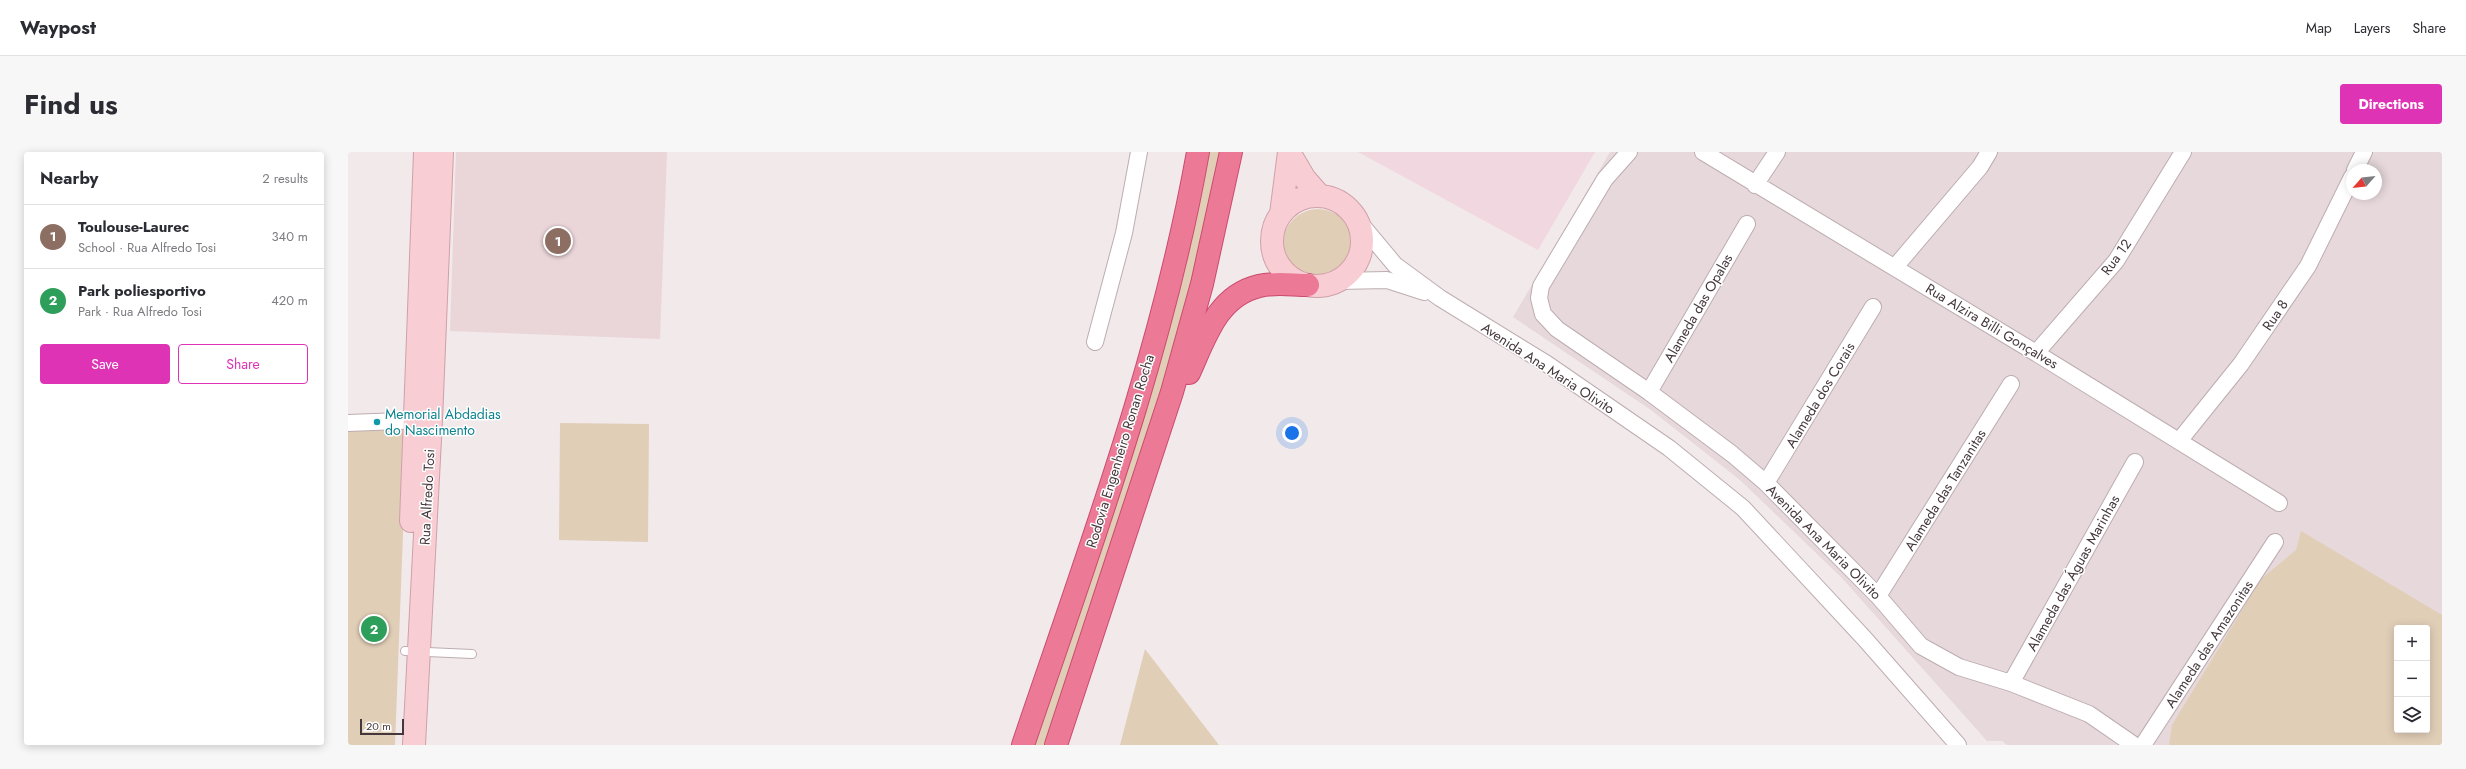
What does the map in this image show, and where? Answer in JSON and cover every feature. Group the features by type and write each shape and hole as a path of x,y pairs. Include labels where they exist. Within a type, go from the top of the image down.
{"highway":[{"name":"Rodovia Engenheiro Ronan Rocha","path":"1024,745 1126,441 1168,292 1190,199 1198,152"},
{"path":"1056,745 1172,392 1202,284 1231,152"},
{"path":"1154,450 1214,319 1220,310 1238,295 1260,286 1308,285"}],"street":[{"name":"Rua Alfredo Tosi","path":"423,420 424,152"},
{"name":"Rua Alfredo Tosi","path":"414,745 412,651 423,420 442,152"},
{"path":"1095,342 1124,233 1139,152"},
{"path":"1289,152 1305,179 1320,196"},
{"path":"1281,214 1289,152"},
{"name":"Avenida Ana Maria Olivito","path":"1630,152 1605,179 1541,286 1539,298 1543,314 1557,329 1649,392 1732,454 1766,483 1878,596 1921,646 1959,667 2012,683 2089,714 2134,745"},
{"name":"Rua Alzira Billi Gonçalves","path":"1703,152 1755,185 1895,267 2036,353 2279,504"},
{"path":"1755,185 1777,152"},
{"path":"1895,267 1980,167 1989,152"},
{"name":"Rua 12","path":"2036,353 2116,260 2183,152"},
{"path":"2358,164 2364,152"},
{"name":"Rua 8","path":"2179,441 2241,364 2308,266 2346,189"},
{"path":"1320,196 1334,199 1346,206 1355,217 1361,231 1362,246 1358,260 1350,272 1338,281 1324,286 1308,285 1294,280 1283,270 1275,257 1272,243 1274,228 1281,214 1291,204 1305,198 1320,196"},
{"name":"Avenida Ana Maria Olivito","path":"1355,217 1395,265 1440,298 1547,364 1669,448 1743,508 1864,638 1958,745"},
{"name":"Alameda das Opalas","path":"1649,392 1747,224"},
{"name":"Avenida Ana Maria Olivito","path":"1338,281 1387,280 1440,298"},
{"name":"Alameda dos Corais","path":"1766,483 1873,307"},
{"name":"Alameda das Tanzanitas","path":"1878,596 2011,384"},
{"path":"348,423 423,420"},
{"name":"Alameda das Águas Marinhas","path":"2012,683 2135,462"},
{"name":"Alameda das Amazonitas","path":"2143,745 2275,542"},
{"name":"Rua Alfredo Tosi","path":"401,745 412,651"}],"lane":[{"path":"412,651 472,654"}],"shaded area":[{"path":"456,152 667,152 660,339 450,331"},
{"path":"1207,152 1220,152 1205,228 1187,303 1166,377 1121,525 1048,745 1034,745"},
{"path":"1358,152 1595,152 1538,250"},
{"path":"1610,152 2442,152 2442,745 2007,745 2002,741 1987,741 1841,577 1740,480 1651,410 1513,317"},
{"path":"1311,209 1325,209 1338,215 1347,224 1351,230 1353,244 1351,258 1343,269 1332,277 1325,279 1311,279 1304,277 1293,269 1285,258 1283,251 1283,237 1285,230 1293,219 1304,211"},
{"path":"560,423 649,424 648,542 559,540"},
{"path":"407,428 395,745 348,745 348,431"},
{"path":"2301,531 2442,615 2442,745 2169,745 2172,725 2261,579 2296,550"},
{"path":"1145,649 1219,745 1120,745"}],"place":[{"name":"Toulouse-Laurec","path":"558,241"},
{"name":"Memorial Abdadias do Nascimento","path":"377,422"},
{"name":"Park poliesportivo","path":"374,629"}]}
